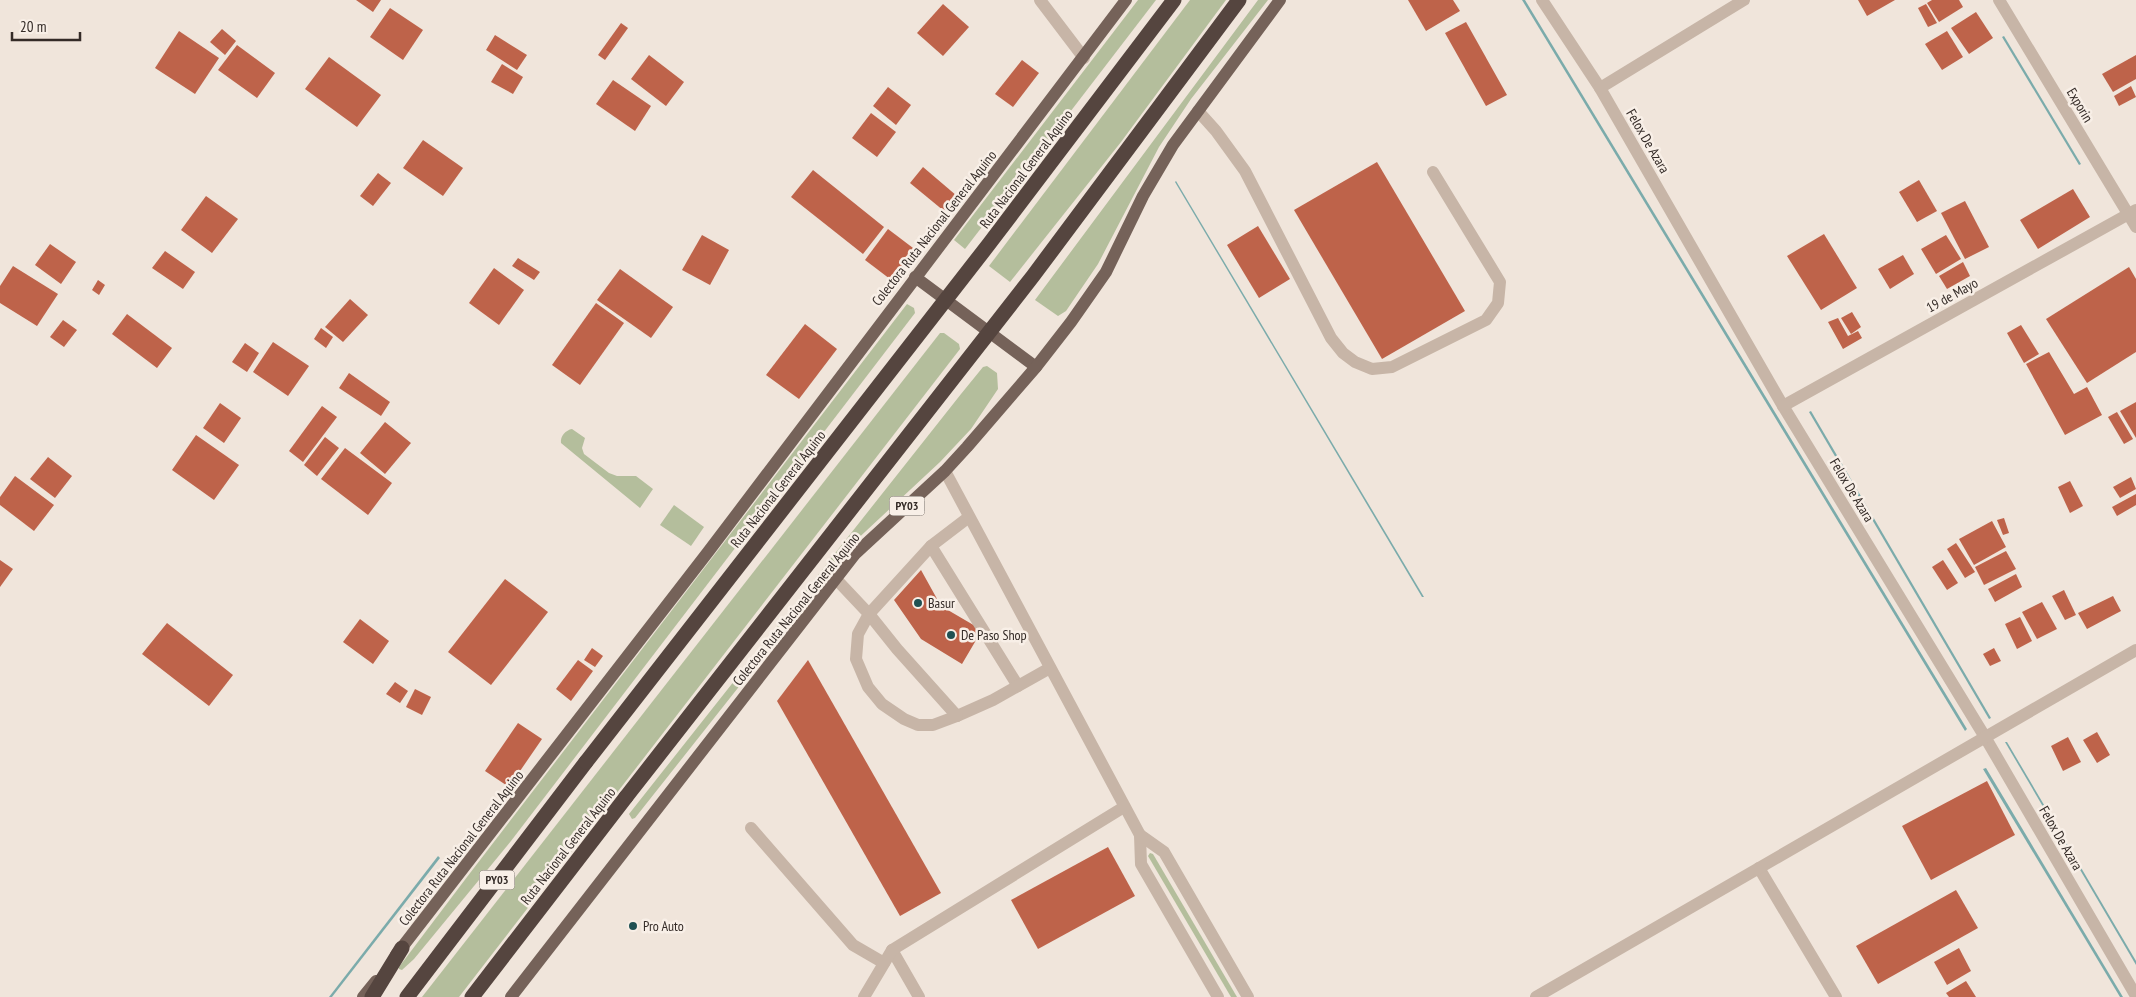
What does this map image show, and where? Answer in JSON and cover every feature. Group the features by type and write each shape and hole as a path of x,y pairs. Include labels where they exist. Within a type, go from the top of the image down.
{"highway":[{"name":"Ruta Nacional General Aquino","path":"406,997 586,762 984,252 1174,0"},
{"name":"Ruta Nacional General Aquino","path":"472,997 1026,284 1239,0"},
{"path":"372,997 402,948"}],"main road":[{"name":"Colectora Ruta Nacional General Aquino","path":"363,997 712,546 915,277 1084,58 1126,0"},
{"name":"Colectora Ruta Nacional General Aquino","path":"511,997 855,554 945,471 1036,367 1071,322 1106,272 1143,196 1173,145 1280,0"},
{"path":"915,277 1036,367"}],"street":[{"path":"1040,0 1084,58"},
{"name":"Felox De Azara","path":"1542,0 1600,88 1783,406 1985,737 2136,996"},
{"path":"1600,88 1744,0"},
{"name":"Exporin","path":"1999,0 2132,212 2136,227"},
{"path":"1198,111 1245,171 1331,338 1343,353 1355,362 1372,369 1392,367 1486,320 1498,303 1500,282 1433,172"},
{"name":"19 de Mayo","path":"1783,406 2132,212"},
{"path":"945,471 1140,835 1164,852 1248,997"},
{"path":"970,517 931,546 869,614 858,634 856,659 868,687 882,704 904,719 918,725 933,725 993,700 1050,668"},
{"path":"931,546 1018,686"},
{"path":"836,579 869,614 956,716"},
{"path":"1540,996 2136,650"},
{"path":"864,997 892,950 1124,807"},
{"path":"751,828 853,945 884,963"},
{"path":"1140,835 1140,864 1218,997"},
{"path":"1759,868 1836,997"},
{"path":"892,950 919,997"}],"green space":[{"path":"1138,0 1156,0 965,249 954,240"},
{"path":"1190,0 1226,0 1121,142 1010,282 989,266"},
{"path":"1258,0 1268,0 1191,99 1159,147 1098,264 1066,311 1058,316 1035,300"},
{"path":"907,304 914,308 915,313 511,841 414,959 402,970 399,969 467,877"},
{"path":"940,333 944,333 959,344 960,349 459,997 422,997"},
{"path":"987,366 997,373 998,389 971,429 940,462 851,545 635,818 632,819 629,814 961,394 983,367"},
{"path":"572,429 585,438 582,448 584,454 609,473 617,476 636,476 653,489 640,508 561,443 561,438 564,434"},
{"path":"674,505 704,527 691,546 660,525"},
{"path":"1150,853 1153,854 1237,997 1231,997 1148,856"}],"water":[{"path":"1522,0 1525,0 1967,729 1965,731"},
{"path":"2004,36 2081,164 2079,165 2002,37"},
{"path":"1176,181 1424,597 1422,597"},
{"path":"1811,411 1991,718 1989,719 1809,412"},
{"path":"2005,742 2007,742 2136,961 2136,965"},
{"path":"1986,768 2123,997 2120,997 1983,769"},
{"path":"438,856 440,858 332,997 329,997"}],"building":[{"path":"356,0 381,0 373,12"},
{"path":"1408,0 1453,0 1460,11 1426,31"},
{"path":"1858,0 1895,0 1867,16"},
{"path":"1932,0 1959,0 1963,7 1939,22 1927,3"},
{"path":"943,4 969,27 943,56 917,33"},
{"path":"1926,4 1937,23 1928,27 1918,8"},
{"path":"390,8 423,30 403,60 370,37"},
{"path":"1976,12 1993,38 1969,54 1951,28"},
{"path":"1466,22 1507,95 1486,106 1445,33"},
{"path":"621,23 628,28 605,60 598,55"},
{"path":"222,29 236,41 225,55 210,42"},
{"path":"179,31 219,58 195,94 155,68"},
{"path":"1947,31 1963,57 1942,70 1925,44"},
{"path":"495,35 527,55 517,70 486,50"},
{"path":"237,45 275,73 257,98 218,70"},
{"path":"649,55 684,82 666,106 631,79"},
{"path":"2136,55 2136,79 2113,92 2102,74"},
{"path":"329,57 381,95 357,127 305,89"},
{"path":"1022,60 1039,73 1013,107 995,94"},
{"path":"502,64 523,77 513,94 491,82"},
{"path":"613,80 651,106 635,131 596,104"},
{"path":"2131,86 2136,97 2119,106 2114,96"},
{"path":"888,87 911,105 896,125 873,106"},
{"path":"871,113 896,132 877,157 852,138"},
{"path":"423,140 463,168 443,196 403,168"},
{"path":"1377,162 1465,311 1382,359 1294,210"},
{"path":"923,167 957,196 944,211 910,183"},
{"path":"813,170 884,227 863,254 791,197"},
{"path":"378,173 391,183 373,206 360,196"},
{"path":"1919,180 1937,211 1917,222 1899,192"},
{"path":"2073,189 2090,217 2038,249 2020,220"},
{"path":"206,196 238,219 212,253 181,230"},
{"path":"1965,201 1989,247 1965,259 1941,213"},
{"path":"1258,226 1290,279 1259,298 1227,245"},
{"path":"888,229 917,251 894,282 865,260"},
{"path":"1824,234 1857,288 1821,310 1787,256"},
{"path":"702,235 729,250 710,285 682,270"},
{"path":"1946,235 1961,259 1936,274 1921,249"},
{"path":"50,244 76,262 61,284 35,265"},
{"path":"165,251 195,272 183,289 152,268"},
{"path":"1903,255 1914,274 1890,289 1878,269"},
{"path":"518,258 540,272 534,280 512,266"},
{"path":"1963,262 1970,276 1947,289 1939,276"},
{"path":"13,266 58,294 37,326 0,303 0,286"},
{"path":"2129,267 2136,279 2136,352 2087,383 2046,319"},
{"path":"494,268 524,290 499,325 469,303"},
{"path":"620,269 673,307 651,338 597,300"},
{"path":"98,280 105,285 99,295 92,290"},
{"path":"350,299 368,315 343,342 325,327"},
{"path":"596,303 624,323 580,385 552,365"},
{"path":"1852,312 1861,327 1851,334 1841,318"},
{"path":"127,314 172,348 157,368 112,334"},
{"path":"1838,318 1848,336 1858,331 1862,338 1843,349 1828,322"},
{"path":"63,320 77,330 64,347 50,337"},
{"path":"805,324 837,349 799,399 766,375"},
{"path":"2021,325 2039,354 2024,363 2007,333"},
{"path":"321,328 333,337 326,348 314,339"},
{"path":"273,342 309,366 288,396 253,372"},
{"path":"245,343 259,353 247,372 232,362"},
{"path":"2049,352 2074,394 2087,387 2102,415 2065,435 2026,364"},
{"path":"349,373 390,402 381,416 339,388"},
{"path":"2136,402 2136,438 2120,411"},
{"path":"220,403 241,418 224,443 203,428"},
{"path":"322,406 337,417 303,462 289,451"},
{"path":"2117,412 2133,439 2124,444 2108,417"},
{"path":"385,422 411,443 385,474 360,453"},
{"path":"196,435 239,465 214,500 172,470"},
{"path":"325,437 339,448 317,476 304,465"},
{"path":"345,448 392,483 368,515 321,479"},
{"path":"48,457 72,476 55,498 30,479"},
{"path":"15,476 54,505 34,531 0,505 0,497"},
{"path":"2131,477 2136,489 2120,498 2113,487"},
{"path":"2070,481 2083,506 2070,513 2058,487"},
{"path":"2136,494 2136,505 2117,516 2112,507"},
{"path":"2004,518 2009,533 2003,535 1997,520"},
{"path":"1992,521 2006,547 1974,565 1959,539"},
{"path":"1956,543 1975,572 1965,578 1947,549"},
{"path":"2006,551 2016,569 1984,585 1975,567"},
{"path":"0,560 13,569 0,587"},
{"path":"1943,560 1958,583 1947,590 1932,567"},
{"path":"921,570 941,606 982,630 962,664 921,639 894,600"},
{"path":"2016,574 2022,587 1995,602 1988,589"},
{"path":"505,579 548,612 491,685 448,652"},
{"path":"2064,590 2076,615 2065,620 2052,596"},
{"path":"2113,596 2121,611 2087,629 2078,613"},
{"path":"2042,602 2057,629 2037,639 2022,612"},
{"path":"2020,617 2032,641 2017,649 2005,624"},
{"path":"360,619 389,641 373,664 343,642"},
{"path":"167,623 233,675 209,706 142,654"},
{"path":"592,648 603,656 595,667 584,660"},
{"path":"1994,648 2001,661 1990,666 1983,654"},
{"path":"578,660 593,671 571,701 556,689"},
{"path":"808,660 941,893 900,916 777,701"},
{"path":"395,682 408,691 400,703 386,694"},
{"path":"415,689 431,697 422,715 406,707"},
{"path":"518,723 542,739 509,787 485,771"},
{"path":"2097,732 2110,755 2097,763 2083,740"},
{"path":"2068,737 2081,762 2063,771 2051,746"},
{"path":"1987,781 2015,835 1931,880 1902,826"},
{"path":"1108,847 1135,896 1038,949 1011,900"},
{"path":"1956,890 1978,928 1878,984 1856,946"},
{"path":"1959,948 1971,971 1947,985 1934,962"},
{"path":"1966,981 1976,997 1949,997 1946,993"}],"place":[{"name":"Basur","path":"918,603"},
{"name":"De Paso Shop","path":"951,635"},
{"name":"Pro Auto","path":"633,926"}]}
